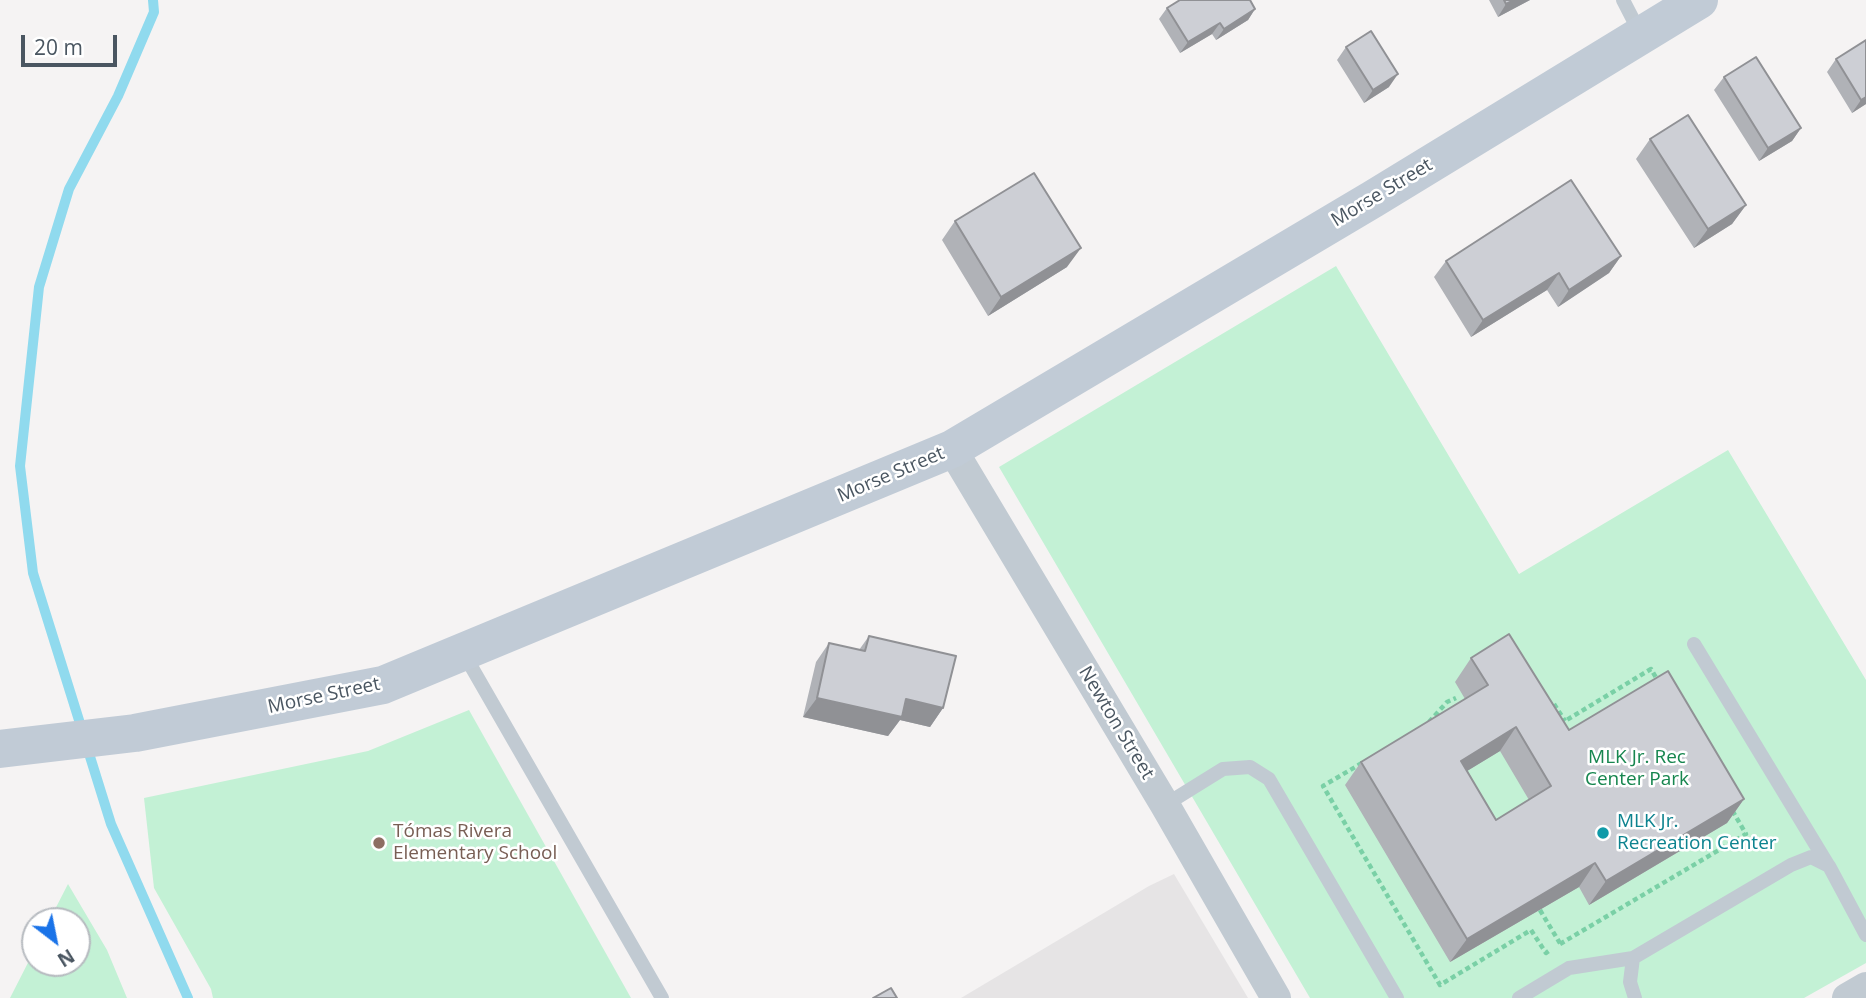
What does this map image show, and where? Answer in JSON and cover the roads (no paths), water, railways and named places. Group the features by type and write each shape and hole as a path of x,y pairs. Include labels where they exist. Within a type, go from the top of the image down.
{"street":[{"name":"Morse Street","path":"0,749 135,733 383,685 952,449 1699,0"},
{"name":"Newton Street","path":"952,449 1165,805 1276,998"},
{"path":"1847,998 1866,987"}],"lane":[{"path":"1623,0 1641,35"},
{"path":"1694,644 1829,866 1866,935"},
{"path":"463,653 662,998"},
{"path":"1165,805 1223,769 1250,767 1269,779 1397,998"},
{"path":"1519,998 1569,968 1633,958 1791,865 1811,857 1829,866"},
{"path":"1633,958 1630,982 1635,998"}],"waterway":[{"path":"83,733 33,573 20,466 39,287 69,189 118,96 154,12 153,0"},
{"path":"87,747 111,824 188,998"}],"place":[{"name":"MLK Jr. Recreation Center","path":"1603,833"},
{"name":"Tómas Rivera Elementary School","path":"379,843"}],"park label":[{"name":"MLK Jr. Rec Center Park","path":"1637,769"}]}
